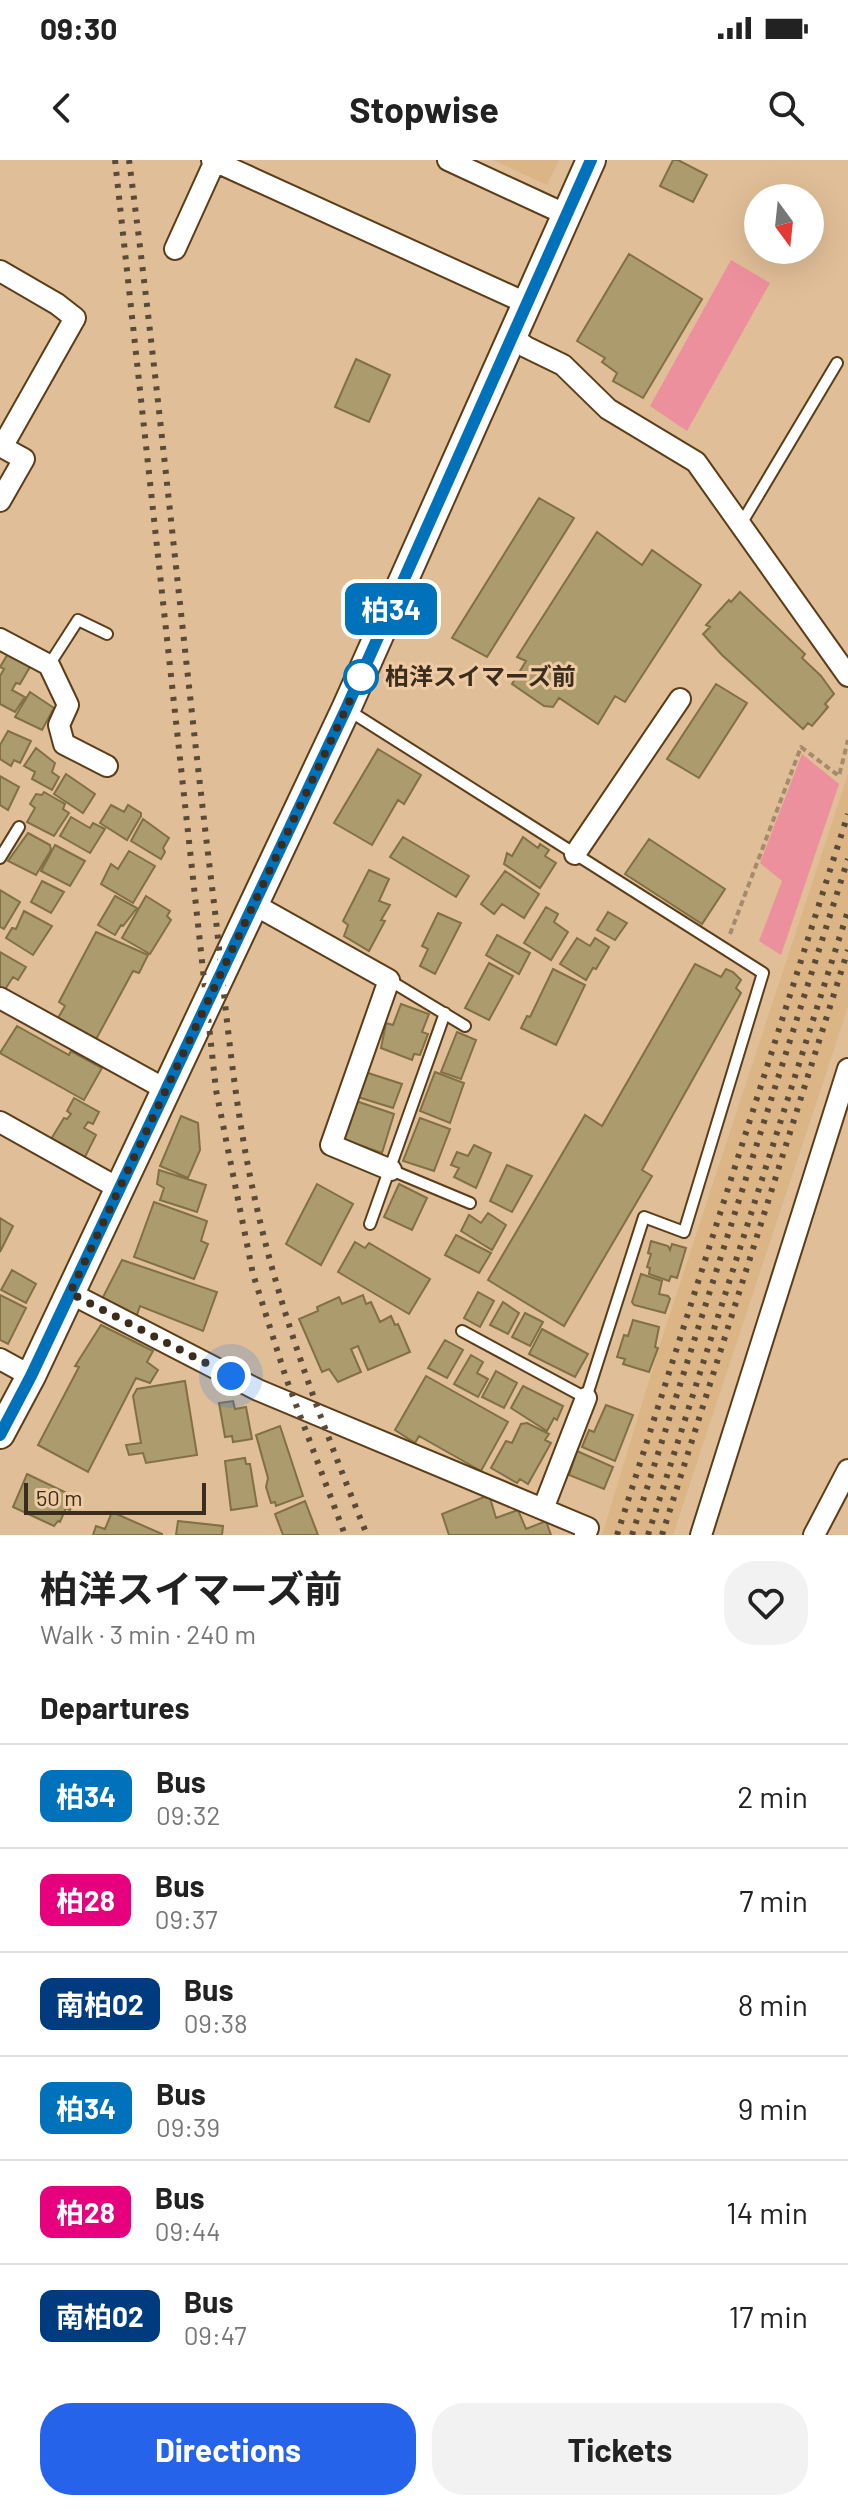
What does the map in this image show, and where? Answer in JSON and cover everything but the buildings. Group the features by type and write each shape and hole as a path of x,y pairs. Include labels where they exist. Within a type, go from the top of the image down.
{"main road":[{"path":"0,1434 31,1376 346,709 591,160"}],"street":[{"path":"448,160 567,215"},
{"path":"175,249 213,161 526,303"},
{"path":"0,271 75,318 2,447 24,459 0,501"},
{"path":"512,337 563,365 608,409 696,462 848,676"},
{"path":"0,639 49,665 68,705 59,725 64,744 107,766"},
{"path":"575,854 680,699"},
{"path":"255,905 389,980 331,1145 391,1170"},
{"path":"0,998 165,1089"},
{"path":"701,1535 848,1069"},
{"path":"0,1122 118,1188"},
{"path":"70,1293 258,1390 588,1528 585,1535"},
{"path":"0,1359 31,1376"},
{"path":"543,1509 586,1398"},
{"path":"814,1535 848,1470"}],"lane":[{"path":"741,524 837,363"},
{"path":"49,665 78,620 107,634"},
{"path":"346,709 763,973 684,1232 644,1217 586,1398 462,1331"},
{"path":"0,858 19,827"},
{"path":"389,980 465,1026"},
{"path":"370,1224 445,1013"},
{"path":"391,1170 470,1203"}],"path":[{"path":"734,922 801,747 839,776 848,740"}],"shaded area":[{"path":"493,160 559,160 547,185"},
{"path":"731,260 770,283 687,431 650,406"},
{"path":"802,754 839,784 781,955 759,941 782,881 760,863"},
{"path":"848,774 848,1007 673,1535 602,1535 664,1332"}],"railway":[{"path":"115,160 216,1090 253,1274 286,1378 345,1535"},
{"path":"129,160 230,1045 246,1158 264,1238 289,1324 367,1535"},
{"path":"617,1535 848,814"},
{"path":"632,1535 848,859"},
{"path":"648,1535 848,911"},
{"path":"662,1535 848,950"}],"bus line":[{"name":"柏34","path":"0,1435 31,1376 346,709 591,160"}],"place":[{"name":"柏洋スイマーズ前","path":"361,677"}],"route":[{"path":"231,1376 70,1293 361,677"}]}
